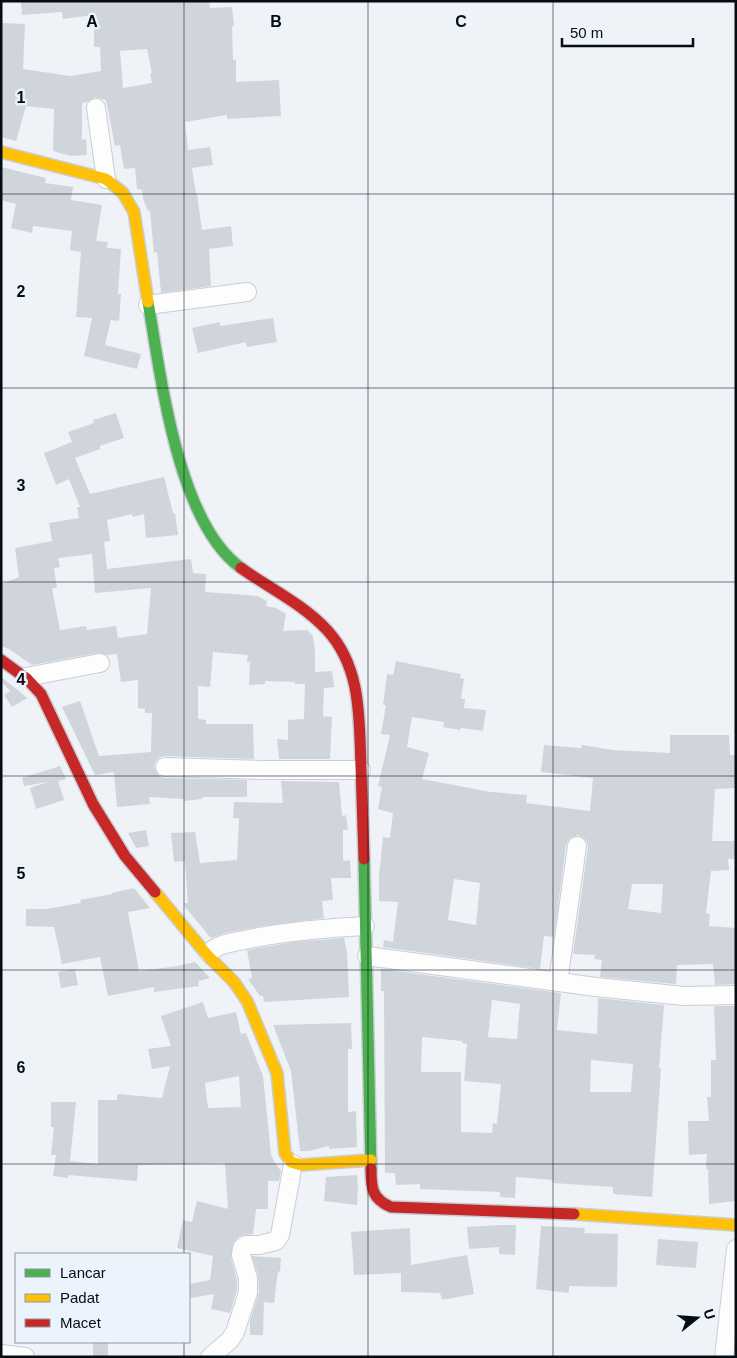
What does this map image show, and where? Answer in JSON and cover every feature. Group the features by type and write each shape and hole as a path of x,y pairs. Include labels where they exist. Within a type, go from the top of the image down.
{"street":[{"path":"96,108 106,179"},
{"path":"1,152 106,179 120,188 134,212 148,305 176,450 191,495 221,551 237,566 316,618 338,645 354,676 358,694 361,770 373,1194 380,1202 391,1207 657,1217 736,1225"},
{"path":"148,305 247,292"},
{"path":"1,660 26,677 41,694 93,804 125,856 210,952 247,1002 277,1073 285,1153 288,1160 293,1164 301,1165 371,1160"},
{"path":"26,677 100,663"},
{"path":"165,767 262,770 361,770"},
{"path":"558,982 577,846"},
{"path":"210,952 230,943 286,932 365,926"},
{"path":"367,956 558,982 684,996 736,995"},
{"path":"214,1354 236,1332 248,1292 248,1278 241,1255 242,1248 246,1245 276,1241 280,1235 293,1164"},
{"path":"724,1357 736,1249"},
{"path":"1,1354 25,1357"}],"building":[{"path":"21,1 209,1 210,8 232,7 234,26 232,26 233,60 236,60 236,82 279,80 281,116 227,119 227,115 185,122 188,150 210,147 213,165 192,168 202,230 231,226 233,246 209,249 211,286 161,293 157,252 154,253 150,211 148,211 143,199 142,190 137,189 135,168 124,169 120,145 115,146 106,100 95,97 82,103 82,140 86,139 87,155 70,156 53,151 54,109 26,106 16,141 1,137 1,23 25,24 23,69 70,76 101,71 100,47 94,47 94,15 63,19 62,12 22,15","holes":["147,49 152,73 150,74 152,83 123,88 120,51"]},
{"path":"1,167 46,178 45,183 73,187 71,200 102,205 96,241 108,242 107,248 121,249 118,294 121,294 119,321 111,320 105,345 141,354 137,369 84,356 92,318 76,317 81,252 70,250 72,231 33,226 32,233 11,228 16,204 1,200"},
{"path":"273,318 277,342 247,347 246,342 198,353 192,328 220,322 220,326"},
{"path":"116,413 124,438 100,446 100,449 75,458 90,494 164,477 173,513 175,513 178,535 146,538 144,514 133,517 132,514 107,520 110,541 104,542 107,569 191,559 193,573 206,574 205,592 258,596 267,601 266,606 276,608 286,614 283,631 307,630 313,636 315,672 332,671 334,687 324,688 323,716 332,717 330,759 279,759 277,739 288,740 288,720 304,719 305,684 265,681 265,684 249,685 250,662 247,662 248,655 213,652 210,687 198,686 198,719 206,720 206,724 253,724 254,759 165,756 160,757 156,761 154,767 159,776 165,778 247,780 247,797 202,797 202,799 184,801 184,799 149,797 150,804 117,807 114,772 95,775 62,707 80,701 99,756 151,752 152,713 145,713 145,709 138,708 138,680 121,682 117,654 107,655 98,653 32,665 9,649 1,646 1,584 19,577 15,548 52,541 49,523 79,518 77,507 80,507 69,479 56,485 44,453 72,442 68,432 94,423 93,420","holes":["92,554 95,593 151,588 147,634 118,638 116,626 87,630 86,626 60,630 52,588 57,588 54,568 60,567 58,558"]},
{"path":"396,661 461,674 460,678 464,679 461,699 465,699 464,708 486,710 483,731 443,727 444,722 412,717 407,747 429,753 422,779 491,792 527,795 526,803 590,811 593,778 541,772 544,745 581,748 582,745 613,750 670,753 670,735 729,735 730,755 736,755 736,788 715,789 712,841 736,841 736,859 728,859 729,870 711,871 706,913 710,914 709,926 736,928 736,984 715,985 713,964 677,965 676,984 600,977 602,960 594,959 595,955 573,954 588,847 584,838 578,835 569,839 566,845 554,937 544,936 540,969 383,947 384,940 393,942 398,902 379,901 379,876 383,837 390,838 393,813 378,809 382,787 378,786 390,735 381,734 386,705 383,705 387,674 393,675","holes":["454,879 480,883 476,925 448,920","632,884 663,884 661,913 628,909"]},
{"path":"1,677 27,698 12,707 4,695 10,691 1,681"},
{"path":"60,766 66,779 58,781 64,800 36,809 30,788 48,782 24,786 22,778"},
{"path":"281,781 339,782 342,816 346,815 348,830 343,830 343,861 350,860 351,878 331,878 333,900 322,901 324,918 262,926 225,933 211,938 185,907 184,903 188,903 185,861 174,862 171,833 195,832 200,863 237,860 239,818 233,818 234,802 283,803"},
{"path":"146,830 149,846 136,848 128,833"},
{"path":"134,888 150,908 128,912 139,971 195,962 210,978 198,981 199,986 154,992 154,987 108,996 100,957 62,964 54,927 26,926 26,909 46,909 81,903 80,900"},
{"path":"344,938 347,953 349,997 264,1002 263,996 260,996 248,979 252,978 247,950 294,942"},
{"path":"75,969 78,985 61,988 58,972"},
{"path":"381,969 561,993 557,1030 597,1034 598,998 664,1005 652,1197 613,1194 613,1187 553,1183 553,1180 516,1177 515,1198 500,1197 500,1192 420,1189 420,1184 396,1185 395,1173 385,1173 384,991 381,991","holes":["492,1000 520,1004 517,1039 488,1037","422,1037 462,1041 462,1043 467,1044 464,1081 501,1084 497,1124 493,1123 492,1133 461,1132 461,1072 421,1072","591,1060 633,1064 631,1092 590,1092"]},
{"path":"203,1002 208,1018 236,1012 241,1034 246,1033 263,1076 271,1154 281,1171 279,1181 268,1181 268,1209 256,1209 253,1234 240,1236 233,1243 231,1258 237,1280 237,1290 230,1313 211,1309 214,1294 191,1298 190,1284 210,1280 213,1256 177,1248 183,1220 192,1222 197,1201 228,1209 225,1163 138,1165 137,1181 68,1175 68,1178 53,1176 56,1155 51,1155 54,1127 51,1127 51,1102 76,1102 70,1161 98,1164 98,1100 117,1100 117,1094 162,1098 170,1066 152,1069 148,1049 171,1046 161,1016","holes":["239,1076 241,1107 208,1108 205,1083"]},
{"path":"714,1006 736,1006 736,1201 709,1204 708,1169 706,1169 707,1154 689,1155 688,1121 709,1121 707,1097 711,1097 711,1060 716,1060"},
{"path":"351,1023 352,1049 348,1049 348,1112 356,1111 357,1147 329,1149 329,1146 309,1151 300,1151 291,1071 273,1025"},
{"path":"357,1175 357,1205 324,1201 326,1177"},
{"path":"516,1225 515,1255 499,1254 499,1247 469,1249 467,1227"},
{"path":"541,1226 585,1228 584,1233 618,1234 617,1287 569,1286 569,1293 536,1289"},
{"path":"410,1228 411,1265 467,1255 474,1294 442,1300 440,1293 401,1292 401,1273 354,1275 351,1232"},
{"path":"658,1239 698,1242 696,1268 656,1265"},
{"path":"252,1256 281,1258 274,1303 264,1302 263,1335 250,1335 250,1321 259,1292 258,1275"},
{"path":"93,1343 108,1343 108,1357 93,1357"}],"traffic: fast":[{"path":"148,302 166,407 175,446 187,483 201,517 219,546 241,568"},
{"path":"364,859 371,1169"}],"traffic: slow":[{"path":"1,152 106,179 123,193 134,212 148,302"},
{"path":"155,892 207,955 234,982 247,1001 277,1073 285,1153 291,1162 301,1165 371,1160"},
{"path":"574,1214 736,1225"}],"traffic: jam":[{"path":"241,568 297,604 318,621 338,645 347,661 353,677 359,713 364,859"},
{"path":"1,660 27,679 41,694 93,804 125,856 155,892"},
{"path":"371,1169 371,1182 376,1196 391,1207 574,1214"}]}
